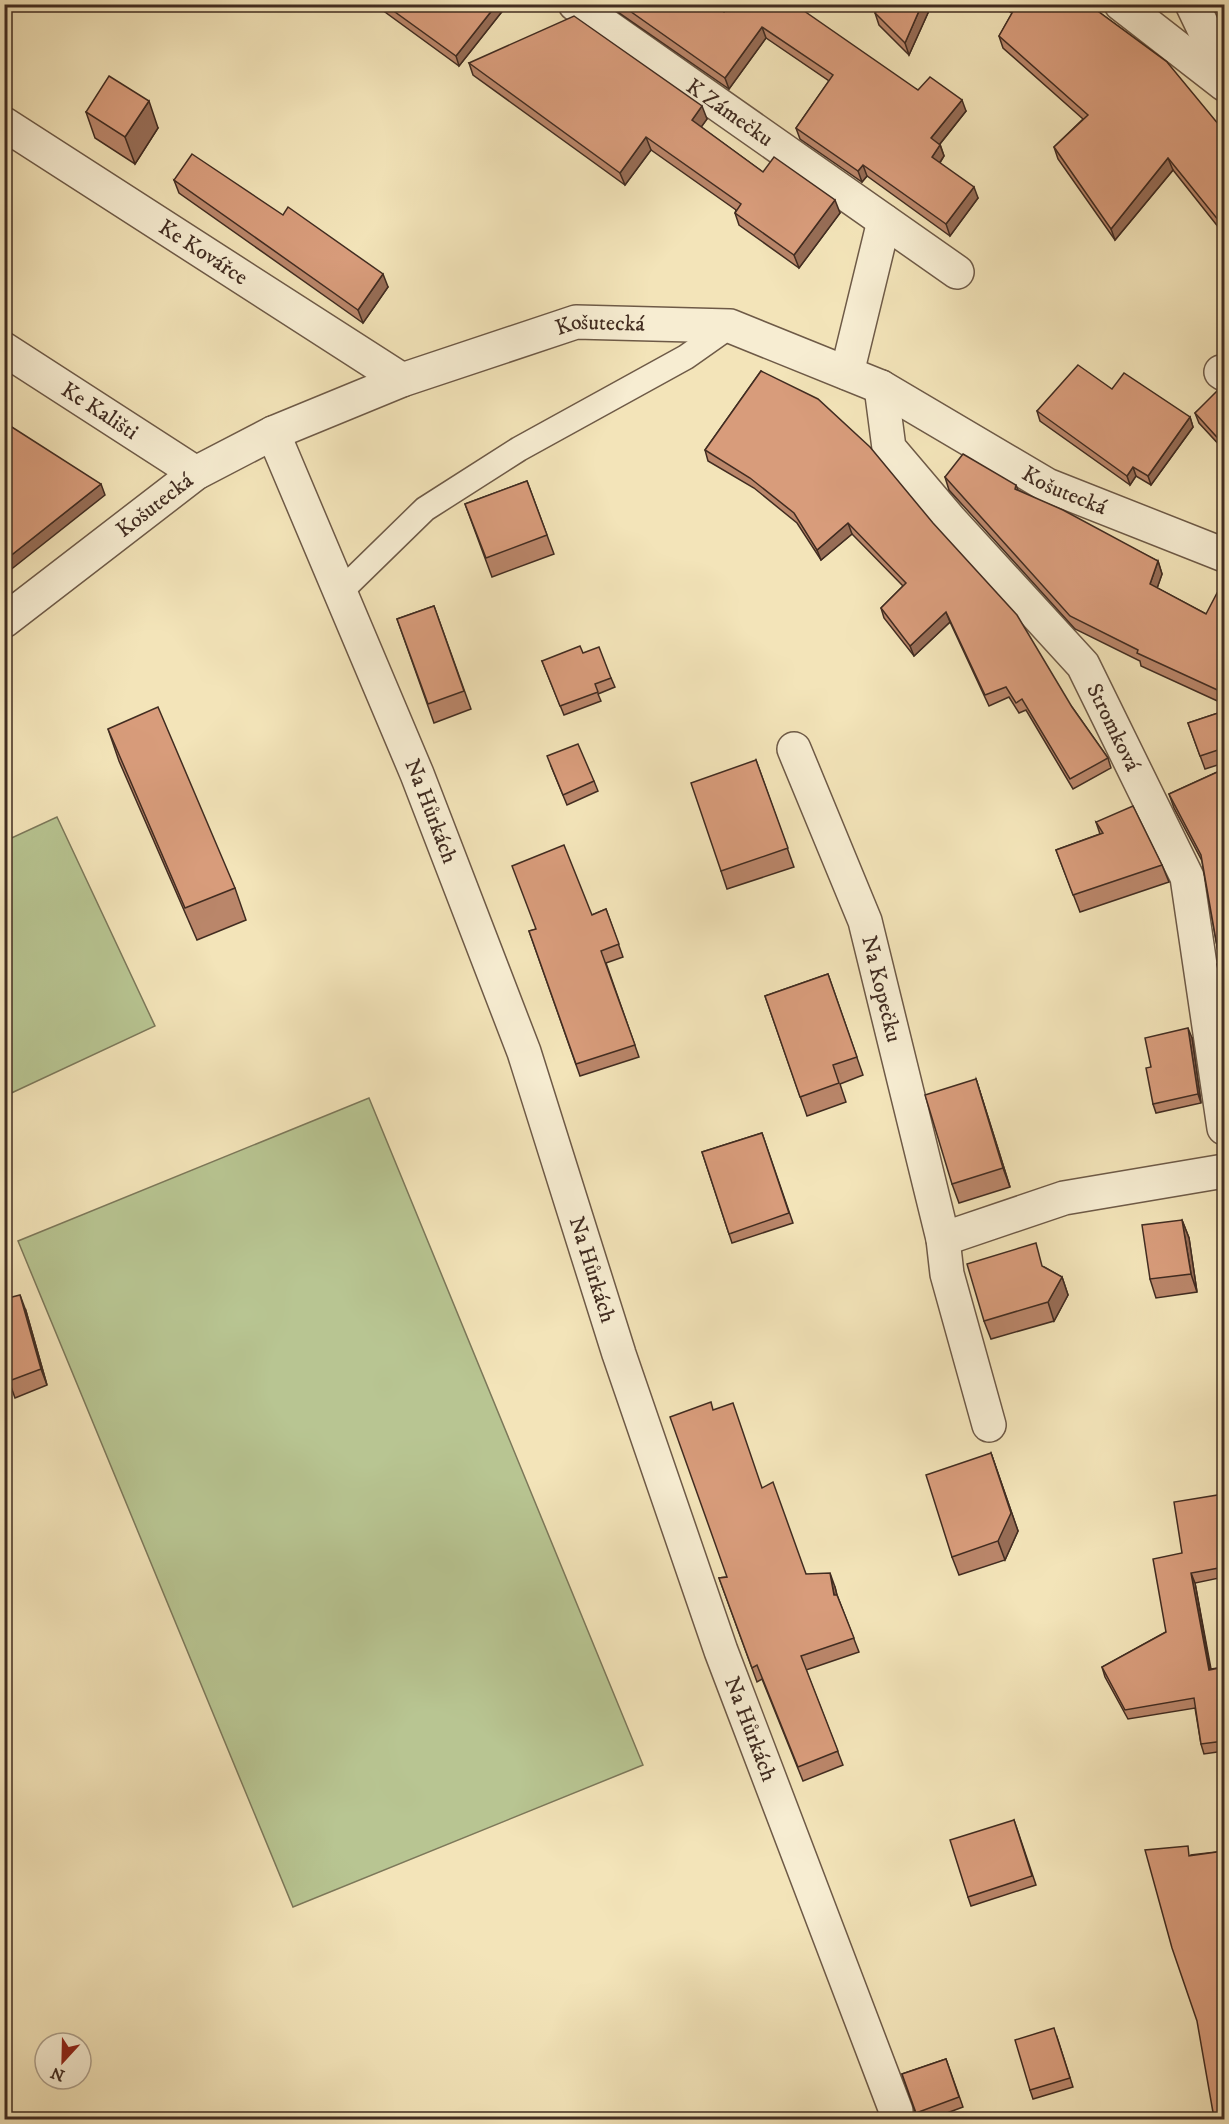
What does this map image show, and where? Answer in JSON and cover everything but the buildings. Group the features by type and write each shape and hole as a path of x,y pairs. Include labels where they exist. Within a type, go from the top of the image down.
{"street":[{"name":"K Zámečku","path":"575,4 957,272"},
{"path":"1121,4 1224,84"},
{"path":"1192,4 1224,71"},
{"name":"Ke Kovářce","path":"4,124 402,380"},
{"path":"847,374 884,221"},
{"name":"Košutecká","path":"7,613 196,473 273,433 402,380 576,322 730,326 881,387 1047,485 1224,555"},
{"name":"Ke Kališti","path":"4,349 196,473"},
{"name":"Stromková","path":"881,387 889,448 951,521 1083,665 1187,877 1224,1128"},
{"name":"Na Hůrkách","path":"273,433 417,774 524,1052 619,1354 721,1651 896,2111"},
{"name":"Na Kopečku","path":"794,749 865,921 943,1239 947,1274 989,1425"},
{"path":"943,1239 1064,1198 1224,1171"}],"lane":[{"path":"340,592 425,509 519,449 686,357 730,326"}],"green space":[{"path":"57,817 155,1026 5,1096 5,841"},
{"path":"369,1098 643,1765 293,1907 18,1241"}]}
